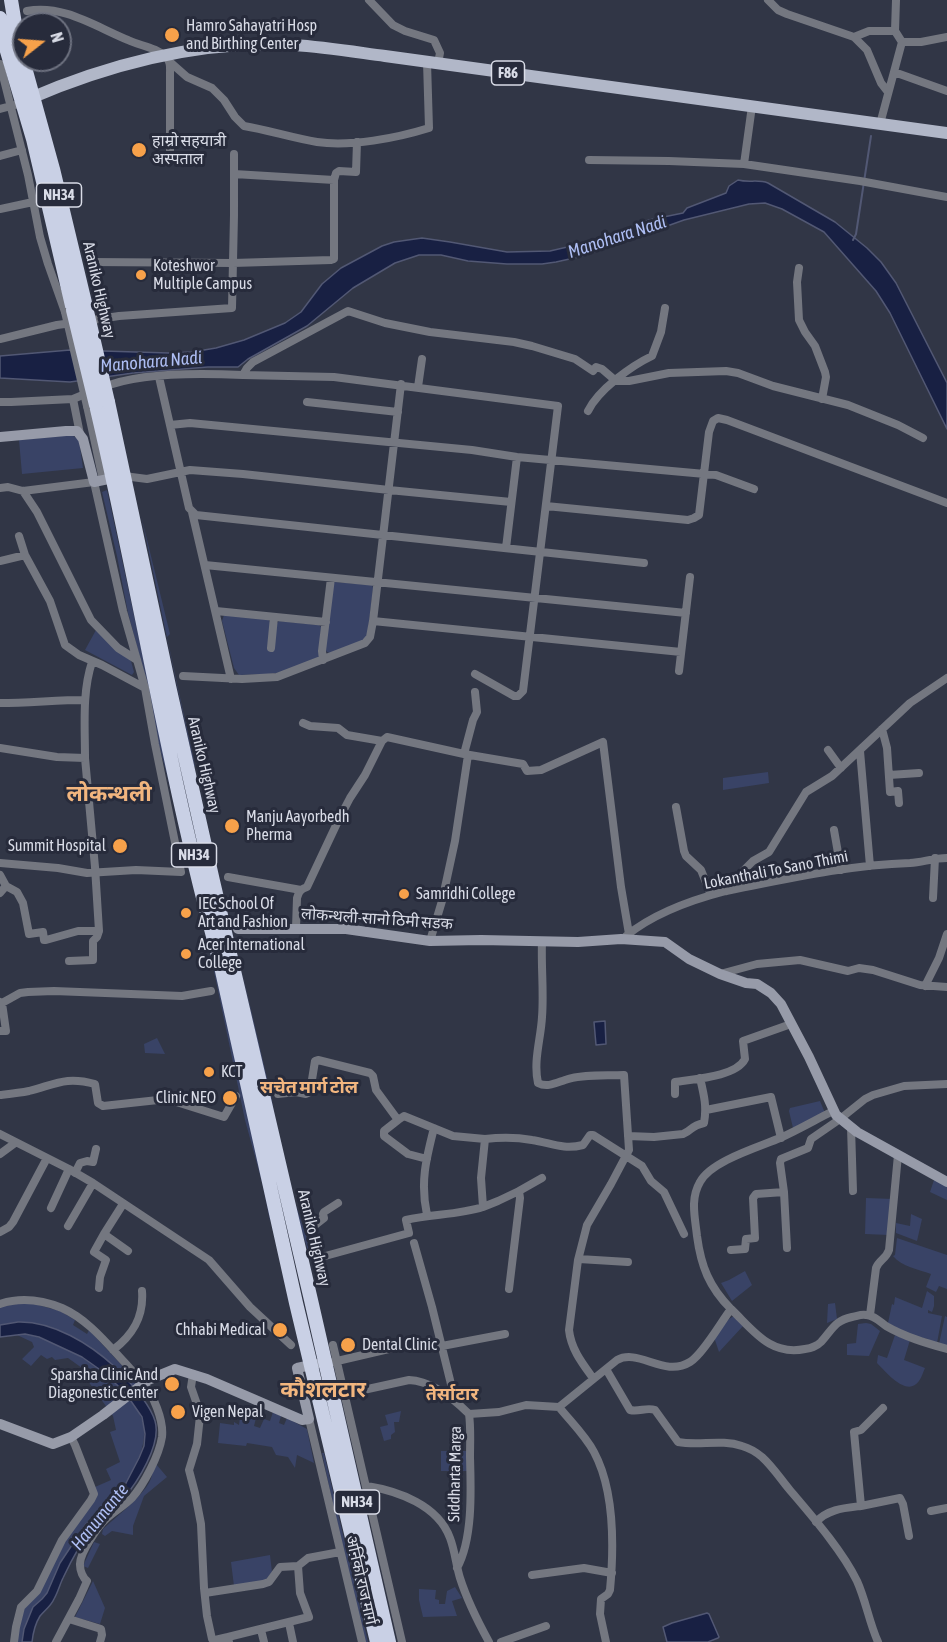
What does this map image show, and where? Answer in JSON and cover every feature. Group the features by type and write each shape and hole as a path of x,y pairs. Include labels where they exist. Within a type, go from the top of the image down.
{"highway":[{"name":"Araniko Highway","path":"11,0 18,42 22,102 53,169 72,307"},
{"name":"Araniko Highway","path":"0,18 4,41 33,139 97,405 108,479 169,686 230,962 389,1642"},
{"name":"Araniko Highway","path":"324,1363 377,1642"}],"main road":[{"name":"F86","path":"22,102 47,91 114,69 220,47 293,45 947,133"},
{"path":"0,437 72,430 83,439 108,479"},
{"name":"लोकन्थली-सानो ठिमी सडक","path":"238,929 346,930 430,941 578,942 625,937 665,942 689,959 720,974 746,983 757,984 771,993 781,1004 817,1071 837,1115"},
{"path":"837,1115 851,1127 947,1182"},
{"path":"0,1424 53,1444 71,1437 152,1377 175,1369 193,1374 303,1420 309,1419 297,1368 324,1363"}],"street":[{"path":"27,11 43,9 80,18 128,40 152,48 187,77 212,88 243,126 328,143 357,142 409,134 429,128 433,63 440,53 434,40 393,25 369,0"},
{"path":"768,0 778,10 787,14 854,37 867,50 881,83 888,92"},
{"path":"880,123 902,42 895,31 896,0"},
{"path":"854,37 869,31 895,31"},
{"path":"902,42 921,42 947,37"},
{"path":"167,59 171,106 170,150"},
{"path":"0,64 22,102 22,150 48,264 72,307"},
{"path":"894,72 947,91"},
{"path":"0,109 22,102"},
{"path":"744,164 752,106"},
{"path":"90,262 233,264 334,259 334,180 339,171 356,172 357,142"},
{"path":"0,156 22,150"},
{"path":"0,339 57,325 109,317 232,308 234,154"},
{"path":"589,160 744,164 860,181 947,197"},
{"path":"234,174 334,180"},
{"path":"0,209 33,202"},
{"path":"799,268 797,282 799,320 815,346 825,372 822,399"},
{"path":"588,411 594,400 616,381 634,366 652,356 661,332 665,308"},
{"path":"243,375 253,362 348,311 385,323 430,333 532,346 575,359 593,371 596,367 603,369 616,381 629,381 669,373 726,371 738,373 773,386 848,405 898,425 923,438"},
{"path":"418,387 422,359"},
{"path":"0,402 73,399 120,381 215,374 334,377 558,406 522,693 518,696 508,693 475,674"},
{"path":"159,377 231,679"},
{"path":"183,676 231,679 277,677 323,660 367,641 370,637 374,621 401,384"},
{"path":"73,399 80,435"},
{"path":"306,402 398,412"},
{"path":"546,506 688,520 699,515 709,432 713,421 718,418 947,503"},
{"path":"170,425 190,423 716,475 754,489"},
{"path":"506,548 517,457"},
{"path":"0,488 8,487 23,491 108,479 147,479 190,470 511,502"},
{"path":"0,863 87,873 136,870 182,872 154,744 145,688 123,611 108,479"},
{"path":"23,491 37,512 91,620 118,648 137,660"},
{"path":"192,512 198,515 383,536 644,563"},
{"path":"19,536 25,555 50,601 65,645 92,662 145,688"},
{"path":"0,561 25,555"},
{"path":"205,565 686,614"},
{"path":"679,671 690,577"},
{"path":"323,660 322,651 331,578"},
{"path":"216,611 326,622"},
{"path":"271,648 274,617"},
{"path":"374,621 681,652"},
{"path":"69,961 93,960 93,941 99,931 85,758 85,700 92,662"},
{"path":"726,891 753,861 769,852 806,792 827,780 910,703 947,678"},
{"path":"430,941 455,841 466,754 473,720 477,712 475,692"},
{"path":"0,704 85,700"},
{"path":"303,723 310,726 338,728 347,735 382,741"},
{"path":"882,729 887,748 890,792 898,791 899,803"},
{"path":"228,877 301,890 307,887 350,798 365,775 382,741 387,737 523,764 527,771 541,770 603,742 625,937"},
{"path":"0,748 85,758"},
{"path":"828,750 841,768"},
{"path":"860,751 870,866"},
{"path":"889,775 919,773"},
{"path":"676,807 684,851 686,856 701,870 711,895"},
{"path":"834,830 841,870"},
{"path":"933,898 935,858"},
{"name":"Lokanthali To Sano Thimi","path":"625,937 650,920 672,909 726,891 841,870 947,858"},
{"path":"0,875 6,886 17,892 23,903 29,934 43,932 44,940 46,940 78,931 99,931"},
{"path":"0,893 6,886"},
{"path":"296,928 297,898 301,890"},
{"path":"925,986 939,958 947,934"},
{"path":"542,941 542,1017 536,1075 538,1083 542,1085 580,1077 624,1075 629,1146 626,1156 586,1225 569,1330 576,1354 593,1378"},
{"path":"720,974 757,963 800,960 848,970 859,968 873,970 925,986 947,987"},
{"path":"0,1030 6,1031 1,1003 20,993 54,991 182,996 211,991"},
{"path":"675,1094 675,1082 716,1075 739,1067 746,1059 743,1041 790,1024"},
{"path":"278,1094 310,1092 315,1061 318,1060 370,1073 373,1076 376,1090 398,1120"},
{"path":"628,1136 654,1137 683,1134 692,1127 704,1123 706,1110 700,1078"},
{"path":"0,1095 56,1082 77,1080 95,1084 98,1102 103,1106 170,1100 224,1118 236,1096"},
{"path":"947,1084 904,1086 873,1095 837,1115 734,1156 714,1168 700,1181 693,1203 702,1263 717,1294 767,1342 777,1348 789,1351 814,1347 838,1321 865,1314 908,1337 947,1349"},
{"path":"706,1110 771,1097 781,1138"},
{"path":"787,1248 781,1159 808,1148 810,1140 837,1115"},
{"path":"426,1159 408,1155 384,1136 384,1131 404,1116 453,1136 485,1139 505,1137 533,1140 558,1147 583,1145 590,1135 642,1166 651,1181 664,1192 684,1234"},
{"path":"851,1127 853,1191"},
{"path":"427,1215 423,1198 426,1159 434,1128"},
{"path":"0,1134 93,1183 208,1260 250,1307 291,1345"},
{"path":"483,1207 481,1178 485,1139"},
{"path":"810,1140 813,1152"},
{"path":"0,1154 15,1143"},
{"path":"51,1208 72,1171 80,1163 93,1162 96,1149"},
{"path":"870,1315 876,1268 878,1263 887,1257 889,1250 898,1155"},
{"path":"0,1232 14,1222 47,1158"},
{"path":"318,1258 409,1233 406,1220 427,1215 471,1211 483,1207 542,1178"},
{"path":"68,1226 93,1183"},
{"path":"508,1289 519,1191"},
{"path":"731,1250 745,1249 746,1239 755,1238 753,1198 756,1194 784,1192"},
{"path":"308,1228 324,1218 324,1212 338,1203"},
{"path":"99,1288 100,1276 106,1260 94,1252 123,1204"},
{"path":"104,1234 128,1251"},
{"path":"414,1243 452,1386 449,1396"},
{"path":"579,1259 628,1262"},
{"path":"113,1350 128,1338 134,1329 142,1306 142,1291"},
{"path":"0,1304 25,1299 45,1303 62,1308 84,1321 142,1384 156,1407 161,1421 162,1436 158,1453 140,1486 132,1498 106,1519 89,1543 80,1564 87,1581 56,1642"},
{"path":"560,1407 593,1378 626,1356 661,1366 690,1362 698,1355 731,1309"},
{"path":"442,1346 505,1334"},
{"path":"324,1363 333,1345"},
{"path":"324,1363 393,1348"},
{"path":"324,1363 345,1395 402,1642"},
{"path":"606,1369 630,1410 651,1408 656,1410 678,1442 711,1444 727,1442 742,1446 762,1458 816,1522 856,1579 878,1642"},
{"path":"193,1374 190,1387 200,1416 197,1444 189,1470 201,1524 207,1616 212,1639 229,1640 309,1617 300,1593 298,1566"},
{"path":"345,1395 409,1380 425,1384 449,1396 469,1414 499,1412 532,1405 560,1407 581,1431 593,1450 604,1479 610,1508 612,1573 610,1590 602,1597 600,1603 606,1642"},
{"path":"861,1506 854,1432 861,1431 883,1408"},
{"name":"Siddharta Marga","path":"457,1568 462,1559 471,1496 469,1414"},
{"name":"अर्निको राज मार्ग","path":"309,1419 362,1642"},
{"path":"14,1642 21,1607 37,1592 62,1540 94,1494 71,1437"},
{"path":"367,1486 394,1492 417,1503 436,1516 450,1537 462,1586 489,1642"},
{"path":"816,1522 822,1515 836,1509 900,1498 909,1536"},
{"path":"931,1511 947,1508"},
{"path":"205,1593 263,1584 269,1582 280,1567 298,1566 308,1558 340,1552"},
{"path":"532,1575 584,1568 612,1573"},
{"path":"69,1619 101,1629 100,1642"},
{"path":"289,1623 293,1642"},
{"path":"501,1642 546,1626"},
{"path":"261,1630 264,1642"}],"shaded area":[{"path":"72,435 79,440 83,468 22,474 19,440"},
{"path":"107,490 175,805 157,738 148,687 128,613 102,492"},
{"path":"141,515 170,634 167,637 195,766 194,766"},
{"path":"335,582 372,585 373,588 367,639 330,653 325,649"},
{"path":"224,615 268,619 270,622 277,623 279,621 319,625 321,627 319,657 283,672 239,675 234,668 222,621"},
{"path":"96,630 131,661 134,672 132,675 85,650"},
{"path":"768,772 769,783 723,790 723,778"},
{"path":"212,962 271,1217 270,1221 245,1120"},
{"path":"241,967 295,1203 314,1259 311,1260 293,1204"},
{"path":"157,1038 165,1054 145,1053 144,1044"},
{"path":"820,1101 825,1113 793,1128 790,1108"},
{"path":"935,1177 947,1184 947,1200 930,1192"},
{"path":"866,1198 893,1199 889,1235 865,1234"},
{"path":"911,1214 922,1219 917,1241 896,1233 896,1223 910,1226"},
{"path":"897,1238 947,1255 947,1289 939,1286 936,1292 926,1287 931,1274 906,1265 893,1256"},
{"path":"745,1271 752,1285 732,1301 721,1283"},
{"path":"927,1291 934,1296 932,1312 928,1310 928,1313 942,1316 937,1343 910,1335 888,1323 895,1297 922,1308"},
{"path":"27,1302 60,1311 75,1320 73,1325 87,1334 89,1330 139,1384 134,1387 99,1353 49,1326 17,1322 0,1325 0,1307"},
{"path":"835,1303 837,1319 827,1323 828,1304"},
{"path":"735,1316 743,1326 719,1352 714,1337 726,1322"},
{"path":"945,1316 947,1317 947,1347 939,1344"},
{"path":"866,1323 880,1331 869,1356 847,1355 847,1344 856,1343 858,1324"},
{"path":"25,1334 50,1341 86,1359 107,1375 134,1404 140,1414 144,1434 139,1457 119,1494 83,1527 47,1593 32,1613 22,1642 16,1642 23,1607 44,1577 95,1487 111,1480 106,1469 120,1462 110,1432 116,1430 113,1416 83,1374 82,1368 68,1358 55,1360 52,1357 47,1359 41,1355 31,1366 22,1359 34,1347 32,1342 17,1335"},
{"path":"895,1335 910,1340 904,1360 925,1368 920,1379 909,1387 897,1382 877,1363 878,1355 887,1358"},
{"path":"401,1411 399,1422 394,1422 395,1432 391,1435 391,1439 384,1441 380,1427 388,1425 385,1415"},
{"path":"273,1412 281,1416 279,1423 284,1425 287,1418 307,1429 314,1463 297,1455 295,1468 288,1457 276,1455 272,1447 247,1443 246,1446 218,1443 220,1423 234,1425 234,1422 239,1425 240,1417 256,1418 254,1426 260,1428 264,1419 270,1421"},
{"path":"441,1451 467,1451 468,1471 441,1471"},
{"path":"322,1453 324,1453 368,1642 364,1642"},
{"path":"156,1464 167,1477 144,1496 133,1526 133,1535 112,1531 105,1536 102,1534 103,1529 146,1487"},
{"path":"94,1542 100,1544 88,1568 83,1566"},
{"path":"270,1555 272,1572 266,1580 234,1586 231,1562"},
{"path":"93,1581 105,1608 100,1624 75,1617"},
{"path":"455,1587 462,1598 452,1601 457,1616 423,1617 419,1589 436,1590 435,1599 439,1600 439,1604 445,1604 447,1591"}],"water":[{"name":"Manohara Nadi","path":"738,180 768,183 835,222 881,262 896,283 947,383 947,429 890,313 876,291 824,232 782,209 765,203 749,204 684,220 583,256 556,262 507,264 468,261 441,255 419,255 395,263 353,288 307,326 238,367 133,373 70,382 0,378 0,356 70,350 192,352 244,340 285,323 301,312 322,284 341,268 394,242 422,238 507,252 550,251 606,238 649,220 683,213 687,208 726,193 729,186"},
{"path":"605,1021 606,1044 596,1045 594,1022"},
{"name":"Hanumante","path":"18,1322 44,1325 57,1330 83,1342 105,1358 144,1400 155,1421 156,1430 152,1452 147,1463 123,1499 96,1523 84,1539 53,1601 38,1619 32,1642 22,1642 24,1629 33,1607 47,1593 60,1563 86,1524 117,1497 125,1485 144,1446 145,1434 142,1417 124,1391 82,1357 39,1337 25,1334 0,1337 0,1325"},
{"path":"707,1613 718,1638 708,1642 667,1642 663,1627"}],"waterway":[{"path":"853,240 856,234 871,136"}],"place":[{"name":"Hamro Sahayatri Hosp and Birthing Center","path":"172,35"},
{"name":"हाम्रो सहयात्री अस्पताल","path":"139,150"},
{"name":"Koteshwor Multiple Campus","path":"141,275"},
{"name":"Manju Aayorbedh Pherma","path":"232,826"},
{"name":"Summit Hospital","path":"120,846"},
{"name":"Samridhi College","path":"404,894"},
{"name":"IEC School Of Art and Fashion","path":"186,913"},
{"name":"Acer International College","path":"186,954"},
{"name":"KCT","path":"209,1072"},
{"name":"Clinic NEO","path":"230,1098"},
{"name":"Chhabi Medical","path":"280,1330"},
{"name":"Dental Clinic","path":"348,1345"},
{"name":"Sparsha Clinic And Diagonestic Center","path":"172,1384"},
{"name":"Vigen Nepal","path":"178,1412"}],"district":[{"name":"लोकन्थली","path":"109,794"},
{"name":"सचेत मार्ग टोल","path":"309,1087"},
{"name":"कौशलटार","path":"323,1390"},
{"name":"तेर्साटार","path":"452,1394"}]}
